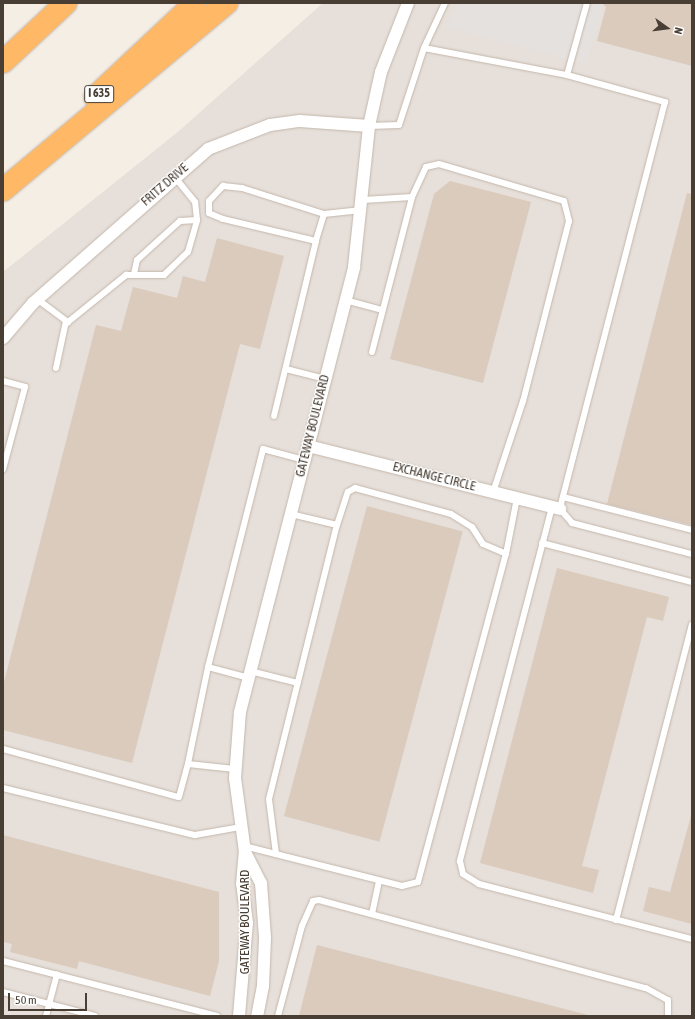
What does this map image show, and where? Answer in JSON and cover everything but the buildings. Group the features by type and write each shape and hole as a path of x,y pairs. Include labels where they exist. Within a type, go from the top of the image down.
{"highway":[{"path":"3,51 48,3"},
{"path":"3,62 66,3"},
{"name":"I 635","path":"3,185 195,3"},
{"path":"3,190 227,3"}],"street":[{"name":"GATEWAY BOULEVARD","path":"257,1016 263,986 265,930 261,883 245,849 241,827 235,769 240,712 345,300 362,205 369,126 381,72 408,3"},
{"name":"FRITZ DRIVE","path":"3,338 37,299 174,177 208,149 270,125 322,120 369,126"},
{"name":"EXCHANGE CIRCLE","path":"308,446 517,498 558,504"},
{"name":"GATEWAY BOULEVARD","path":"239,1016 246,971 247,923 242,884 245,849"}],"lane":[{"path":"369,126 399,124 424,48 445,3"},
{"path":"567,75 587,3"},
{"path":"424,48 567,75 665,102 558,504 542,543 460,861 470,881 692,939"},
{"path":"372,352 412,197 423,171 439,164 550,194 564,201 568,210 569,221 523,401 493,492"},
{"path":"56,368 66,322 126,276 134,274 154,278 164,275 188,252 197,220 196,206 174,177"},
{"path":"316,241 223,219 209,213 209,205 214,192 223,186 242,188 324,214 362,205 412,197"},
{"path":"196,206 209,205"},
{"path":"274,416 316,241 324,214"},
{"path":"134,274 137,260 174,226 187,219 197,220"},
{"path":"37,299 66,322"},
{"path":"345,300 382,310"},
{"path":"286,369 325,379"},
{"path":"3,381 25,387 3,469"},
{"path":"3,749 179,797 188,764 208,667 263,449 304,460"},
{"path":"276,854 269,799 336,525 348,492 355,488 452,514 472,527 483,544 506,554"},
{"path":"245,849 276,854 379,880 412,886 424,872 506,554 517,498"},
{"path":"558,504 692,530"},
{"path":"558,504 572,523 692,554"},
{"path":"290,514 336,525"},
{"path":"542,543 692,582"},
{"path":"616,920 692,625"},
{"path":"208,667 298,683"},
{"path":"188,764 235,769"},
{"path":"3,788 195,835 241,827"},
{"path":"372,914 379,880"},
{"path":"278,1016 302,926 313,901 372,914 646,988 668,1000 668,1016"},
{"path":"3,961 217,1016"},
{"path":"46,1016 57,974"},
{"path":"3,992 95,1016"},
{"path":"186,1016 187,1008"}],"shaded area":[{"path":"323,3 692,3 692,1016 3,1016 3,272 179,131"},
{"path":"460,3 604,3 587,64 445,27"}]}
